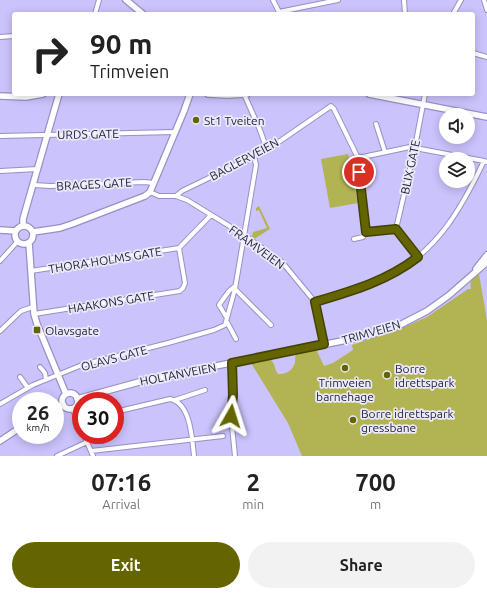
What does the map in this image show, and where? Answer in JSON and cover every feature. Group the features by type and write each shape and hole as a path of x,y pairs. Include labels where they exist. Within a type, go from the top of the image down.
{"main road":[{"path":"126,0 141,12"},
{"path":"0,96 32,96"},
{"path":"23,226 58,96"},
{"path":"33,232 60,228 72,224 137,199 150,192 189,96"},
{"path":"380,96 487,117"},
{"path":"0,230 16,231 23,226 29,227 33,232 33,238 29,243 34,314 66,394 72,394"},
{"path":"16,231 15,235 18,241 24,244 29,243"},
{"name":"TRIMVEIEN","path":"472,274 487,255"},
{"name":"TRIMVEIEN","path":"232,363 379,332 410,320 445,299 487,262"},
{"name":"HOLTANVEIEN","path":"103,392 150,379 232,363"},
{"path":"64,405 68,408 72,408"},
{"path":"0,441 12,433"}],"street":[{"path":"96,12 99,0"},
{"path":"273,0 279,12"},
{"path":"284,12 338,0"},
{"path":"404,0 405,12"},
{"path":"454,12 461,0"},
{"path":"484,0 487,10"},
{"path":"0,37 12,36"},
{"path":"475,54 487,57"},
{"path":"245,96 267,150"},
{"name":"BLIX GATE","path":"396,229 415,147 424,96"},
{"name":"BAGLERVEIEN","path":"176,196 182,190 267,150 331,106 334,109 358,158"},
{"path":"376,124 385,152"},
{"name":"URDS GATE","path":"0,136 175,132"},
{"path":"315,302 379,281 398,271 418,257 443,232 456,214 485,161 415,147 358,158 366,232 363,237 354,239"},
{"path":"227,320 256,165 254,156"},
{"path":"0,171 38,169"},
{"name":"BRAGES GATE","path":"34,185 50,186 144,182 154,183"},
{"name":"FRAMVEIEN","path":"150,192 159,196 176,196 187,200 244,235 282,262 315,302 324,344"},
{"path":"179,248 211,215"},
{"path":"366,232 396,229 418,257"},
{"path":"0,260 18,241"},
{"name":"THORA HOLMS GATE","path":"31,271 179,248"},
{"name":"HAAKONS GATE","path":"34,314 177,292 184,286 179,248"},
{"path":"234,287 229,291 219,305 236,339"},
{"path":"234,287 271,325"},
{"path":"0,331 21,311 33,307"},
{"name":"OLAVS GATE","path":"0,404 28,388 82,366 214,330 225,324 227,320"},
{"path":"232,363 233,395 231,416 235,456"},
{"path":"40,367 45,372 46,380"},
{"path":"20,377 28,388"},
{"path":"124,410 170,399 175,400 205,390"},
{"path":"175,400 186,411 194,456"},
{"path":"91,451 223,436"},
{"path":"58,456 83,444"},
{"path":"88,444 93,456"}],"shaded area":[{"path":"348,154 358,203 330,208 321,159"},
{"path":"259,206 270,229 254,239 252,237 253,232 267,228 259,210 256,211 256,208"},
{"name":"Borre idrettspark","path":"479,274 487,320 487,456 302,456 288,423 251,363 270,359 278,374 282,374 291,370 295,364 296,355 316,349 324,366 333,363 353,350 352,345 404,327 427,317 468,289 471,289 472,280"}],"place":[{"name":"St1 Tveiten","path":"196,120"},
{"name":"Olavsgate","path":"37,330"},
{"name":"Trimveien barnehage","path":"345,368"},
{"name":"Borre idrettspark","path":"387,375"},
{"name":"Borre idrettspark gressbane","path":"353,420"}],"route":[{"path":"231,416 233,395 232,363 324,344 315,302 365,287 379,281 390,276 418,257 396,229 366,232 359,172"}]}
